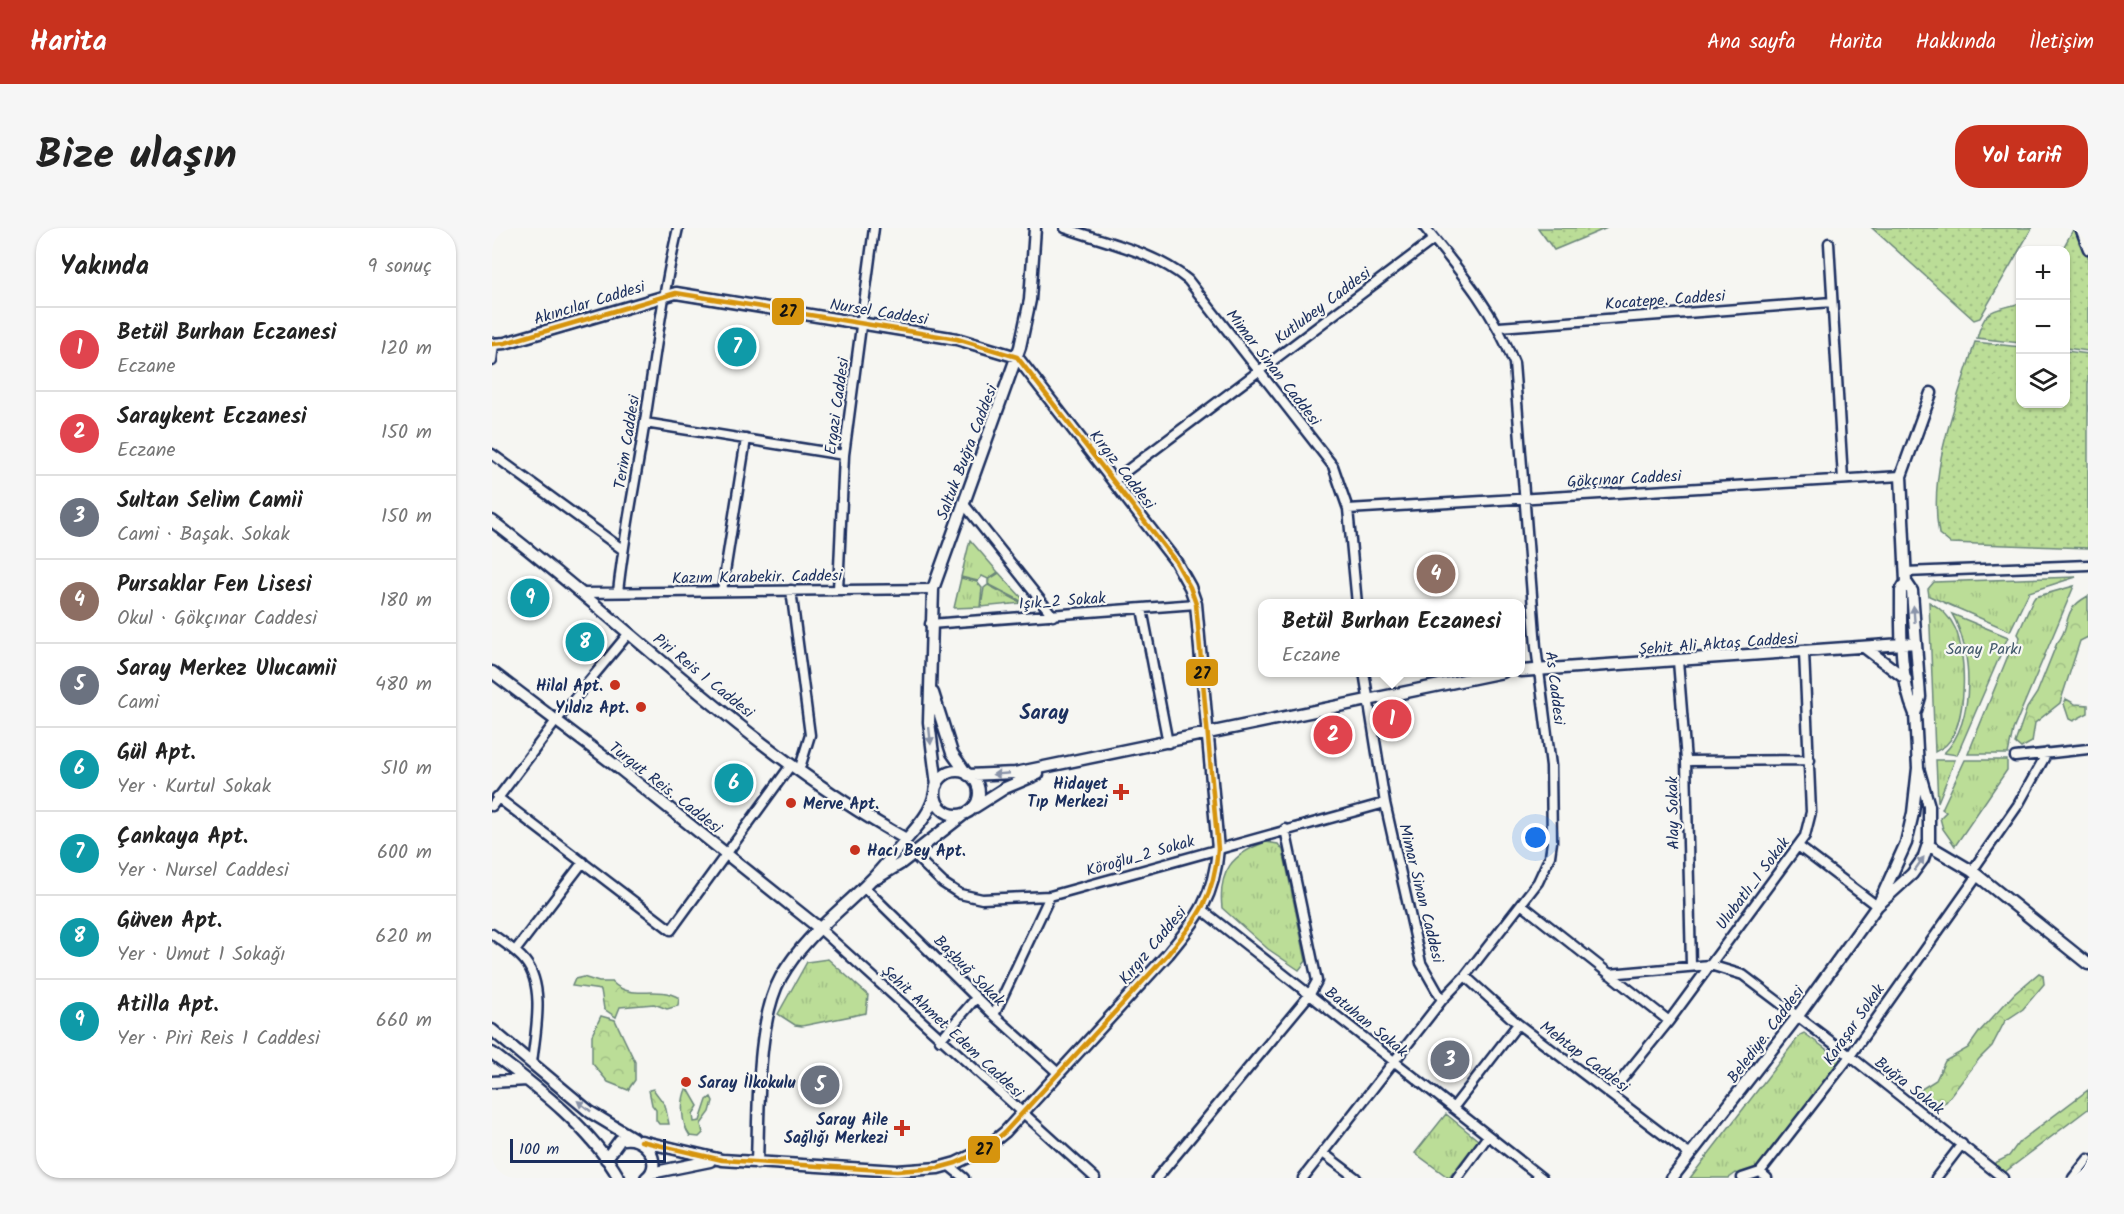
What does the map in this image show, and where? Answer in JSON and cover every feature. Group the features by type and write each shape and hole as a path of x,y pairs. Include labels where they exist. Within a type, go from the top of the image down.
{"street":[{"name":"Akıncılar Caddesi","path":"493,344 505,343 662,296 678,228"},
{"name":"Ergazi Caddesi","path":"838,590 844,454 874,228"},
{"name":"Saltuk Buğra Caddesi","path":"936,788 929,722 930,624 933,589 1017,357 1030,300 1035,228"},
{"name":"Mimar Sinan Caddesi","path":"1065,228 1176,271 1188,280 1333,466 1348,509 1357,599"},
{"name":"As Caddesi","path":"1425,228 1480,297 1499,327 1514,363 1538,669 1551,766 1554,824 1550,856 1538,882 1465,976 1442,1000"},
{"path":"2080,228 2088,249"},
{"name":"Kutlubey Caddesi","path":"1113,481 1434,239"},
{"path":"1829,243 1843,479"},
{"name":"Nursel Caddesi","path":"662,296 676,293 957,339 1017,357"},
{"name":"Terim Caddesi","path":"618,592 622,549 645,423 662,296"},
{"name":"Kocatepe. Caddesi","path":"1499,327 1832,302"},
{"path":"492,361 493,344"},
{"name":"Kırgız Caddesi","path":"492,1030 590,1112 637,1139 722,1160 881,1174 921,1170 948,1165 983,1150 1022,1114 1057,1072 1168,954 1201,909 1213,887 1218,849 1196,604 1183,572 1017,357"},
{"path":"1916,714 1907,696 1901,591 1905,577 1901,476 1932,393"},
{"path":"645,423 844,454"},
{"path":"722,591 746,439"},
{"path":"492,454 622,549"},
{"name":"Gökçınar Caddesi","path":"1348,509 1901,476"},
{"path":"963,503 1053,616"},
{"name":"Piri Reis 1 Caddesi","path":"492,521 795,768 906,839"},
{"path":"1905,577 2088,565"},
{"path":"1878,906 1906,843 1913,813 1918,768 1916,714 1920,697 1912,591 1905,577"},
{"name":"Kazım Karabekir. Caddesi","path":"582,593 933,589"},
{"path":"497,797 672,930 726,854 795,768 810,735 791,590"},
{"name":"Işık_2 Sokak","path":"930,624 1196,604"},
{"path":"1142,609 1168,743"},
{"path":"492,806 556,721 628,633"},
{"name":"Şehit Ali Aktaş Caddesi","path":"1525,670 1916,643"},
{"path":"1864,647 1906,679"},
{"name":"Ulubatlı_1 Sokak","path":"1610,1094 1669,1021 1805,836 1811,812 1804,652"},
{"name":"Alay Sokak","path":"1678,661 1686,760 1691,965"},
{"name":"Turgut Reis. Caddesi","path":"492,672 792,904 819,928"},
{"name":"Mimar Sinan Caddesi","path":"1365,677 1385,803 1421,963 1442,1000"},
{"path":"757,1163 762,1066 770,1005 781,977 819,928 866,885 906,839 927,812 940,779 952,772 1015,773 1479,677"},
{"name":"Saltuk Buğra Caddesi","path":"931,687 952,753 967,774"},
{"path":"2015,757 2088,749"},
{"name":"Karaşar Sokak","path":"1760,1172 1850,1056 1975,873 2018,805 2047,753"},
{"path":"1686,760 1810,760"},
{"path":"866,885 913,854 968,811 1024,779 1075,761"},
{"path":"1878,906 1912,874 1923,859 1928,845 1929,806 1918,768"},
{"path":"936,788 939,805 944,810 954,814 968,811 977,800 978,789 967,774"},
{"name":"Köroğlu_2 Sokak","path":"913,854 943,883 960,894 982,899 1050,896 1385,803"},
{"path":"1157,1178 1310,994 1317,981 1285,829"},
{"path":"1928,845 1975,873 2088,964"},
{"path":"1798,846 1878,906"},
{"path":"515,951 583,862"},
{"name":"Başbuğ Sokak","path":"866,885 976,998 1057,1072"},
{"path":"994,1015 1050,896"},
{"path":"1521,904 1669,1021"},
{"name":"Belediye. Caddesi","path":"1672,1178 1797,1017 1878,906"},
{"name":"Batuhan Sokak","path":"1201,909 1542,1178"},
{"name":"Şehit Ahmet Edem Caddesi","path":"819,928 1095,1178"},
{"path":"492,934 526,962 535,983 537,1020 532,1063"},
{"name":"Buğra Sokak","path":"1609,974 1710,965 1743,975 1850,1056 2003,1178"},
{"name":"Mehtap Caddesi","path":"1465,976 1518,1024 1690,1155"},
{"path":"940,1040 976,998"},
{"path":"1303,1178 1442,1000"},
{"path":"1453,1108 1518,1024"},
{"path":"492,1053 527,1080 573,1121 606,1159 619,1178"},
{"path":"492,1082 527,1080"},
{"path":"1457,1178 1488,1136"},
{"path":"606,1159 620,1140 637,1139 651,1155 649,1176"},
{"path":"1936,1178 1962,1144"},
{"path":"1323,1153 1356,1178"},
{"path":"2073,1178 2088,1159"},
{"name":"Kırgız Caddesi","path":"649,1176 681,1165 722,1160"},
{"path":"667,1178 681,1165"},
{"path":"948,1165 964,1178"},
{"path":"1742,1178 1760,1172 1767,1178"}],"green space":[{"path":"1538,228 1607,228 1554,250"},
{"path":"1872,228 2032,228 2022,246 2016,246 2016,256 1980,318 1974,320"},
{"path":"2074,228 2088,228 2088,351 2070,349 2070,246 2064,246"},
{"path":"2016,304 2016,343 1977,338 1987,315"},
{"path":"1975,342 2016,347 2016,408 2070,408 2070,352 2088,354 2088,548 1950,543 1939,534 1936,510 1937,486 1940,461"},
{"path":"970,540 998,572 988,579 982,576 978,581 961,577"},
{"path":"999,573 1023,599 1023,602 988,584 988,580"},
{"path":"2076,577 2029,592 2010,631 1929,596 1928,589 1934,582"},
{"path":"961,578 977,582 982,588 980,607 954,608"},
{"path":"988,585 1022,603 981,607 984,588"},
{"path":"2074,586 2013,730 2008,754 1968,754 2014,641 2018,643 2020,637 2018,634 2033,600 2035,597"},
{"path":"2088,596 2088,637 2080,641 2060,703 2035,723 2032,742 2021,748 2015,743 2027,708 2037,693 2057,643 2065,630 2070,613 2079,602"},
{"path":"1929,602 1944,612 1955,628 1962,654 1963,670 1962,705 1958,721 1946,745 1935,752"},
{"name":"Saray Parkı","path":"1952,614 2008,637 1957,755 1944,753 1962,724 1968,685 1964,646"},
{"path":"2066,699 2075,704 2088,705 2088,713 2073,721 2069,719 2064,704"},
{"path":"1936,760 1955,760 1938,802"},
{"path":"1965,760 2007,760 2007,770 1955,846 1943,829 1940,818 1946,812 1942,809"},
{"path":"1266,842 1278,844 1283,850 1306,961 1299,970 1268,949 1222,908 1222,884 1230,866 1244,852"},
{"path":"828,959 868,995 866,1013 802,1026 795,1025 778,1014 807,962"},
{"path":"2039,973 2043,975 2044,984 2023,1009 2005,1021 1992,1046 1946,1102 1934,1107 1928,1105 1920,1095 1920,1090 1936,1080 1945,1061 1968,1048 1980,1031 2014,994"},
{"path":"583,977 599,982 612,982 628,991 670,994 679,998 678,1006 667,1009 654,1004 620,1007 616,1017 604,1009 601,990 572,986 575,979"},
{"path":"601,1016 615,1020 635,1062 635,1080 628,1090 608,1082 592,1063 592,1035"},
{"path":"1804,1033 1848,1065 1752,1177 1736,1173 1729,1178 1690,1178 1800,1035"},
{"path":"687,1087 698,1106 693,1114 694,1122 700,1121 707,1100 711,1097 713,1101 710,1112 701,1124 703,1133 699,1137 690,1136 683,1119 682,1105"},
{"path":"653,1089 665,1105 669,1124 659,1124 656,1120 656,1110 652,1105 649,1090"},
{"path":"2088,1090 2088,1109 2001,1175 1993,1164 2009,1156 2019,1142"},
{"path":"1446,1114 1478,1140 1449,1178 1415,1153"}],"transit line":[{"name":"27","path":"492,344 505,343 676,293 957,339 1017,357 1176,562 1190,587 1196,604 1218,849 1213,881 1203,906 1168,954 1005,1132 983,1150 956,1163 938,1168 897,1171 722,1160 641,1141"}],"place":[{"name":"Çankaya Apt.","path":"737,347"},
{"name":"Pursaklar Fen Lisesi","path":"1436,574"},
{"name":"Atilla Apt.","path":"530,598"},
{"name":"Güven Apt.","path":"585,642"},
{"name":"Hilal Apt.","path":"615,685"},
{"name":"Yıldız Apt.","path":"641,707"},
{"name":"Betül Burhan Eczanesi","path":"1392,719"},
{"name":"Saraykent Eczanesi","path":"1333,735"},
{"name":"Gül Apt.","path":"734,783"},
{"name":"Hidayet Tıp Merkezi","path":"1121,792"},
{"name":"Merve Apt.","path":"791,803"},
{"name":"Hacı Bey Apt.","path":"855,850"},
{"name":"Sultan Selim Camii","path":"1450,1060"},
{"name":"Saray İlkokulu","path":"686,1082"},
{"name":"Saray Merkez Ulucamii","path":"820,1085"},
{"name":"Saray Aile Sağlığı Merkezi","path":"902,1128"}],"district":[{"name":"Saray","path":"1044,712"}]}
